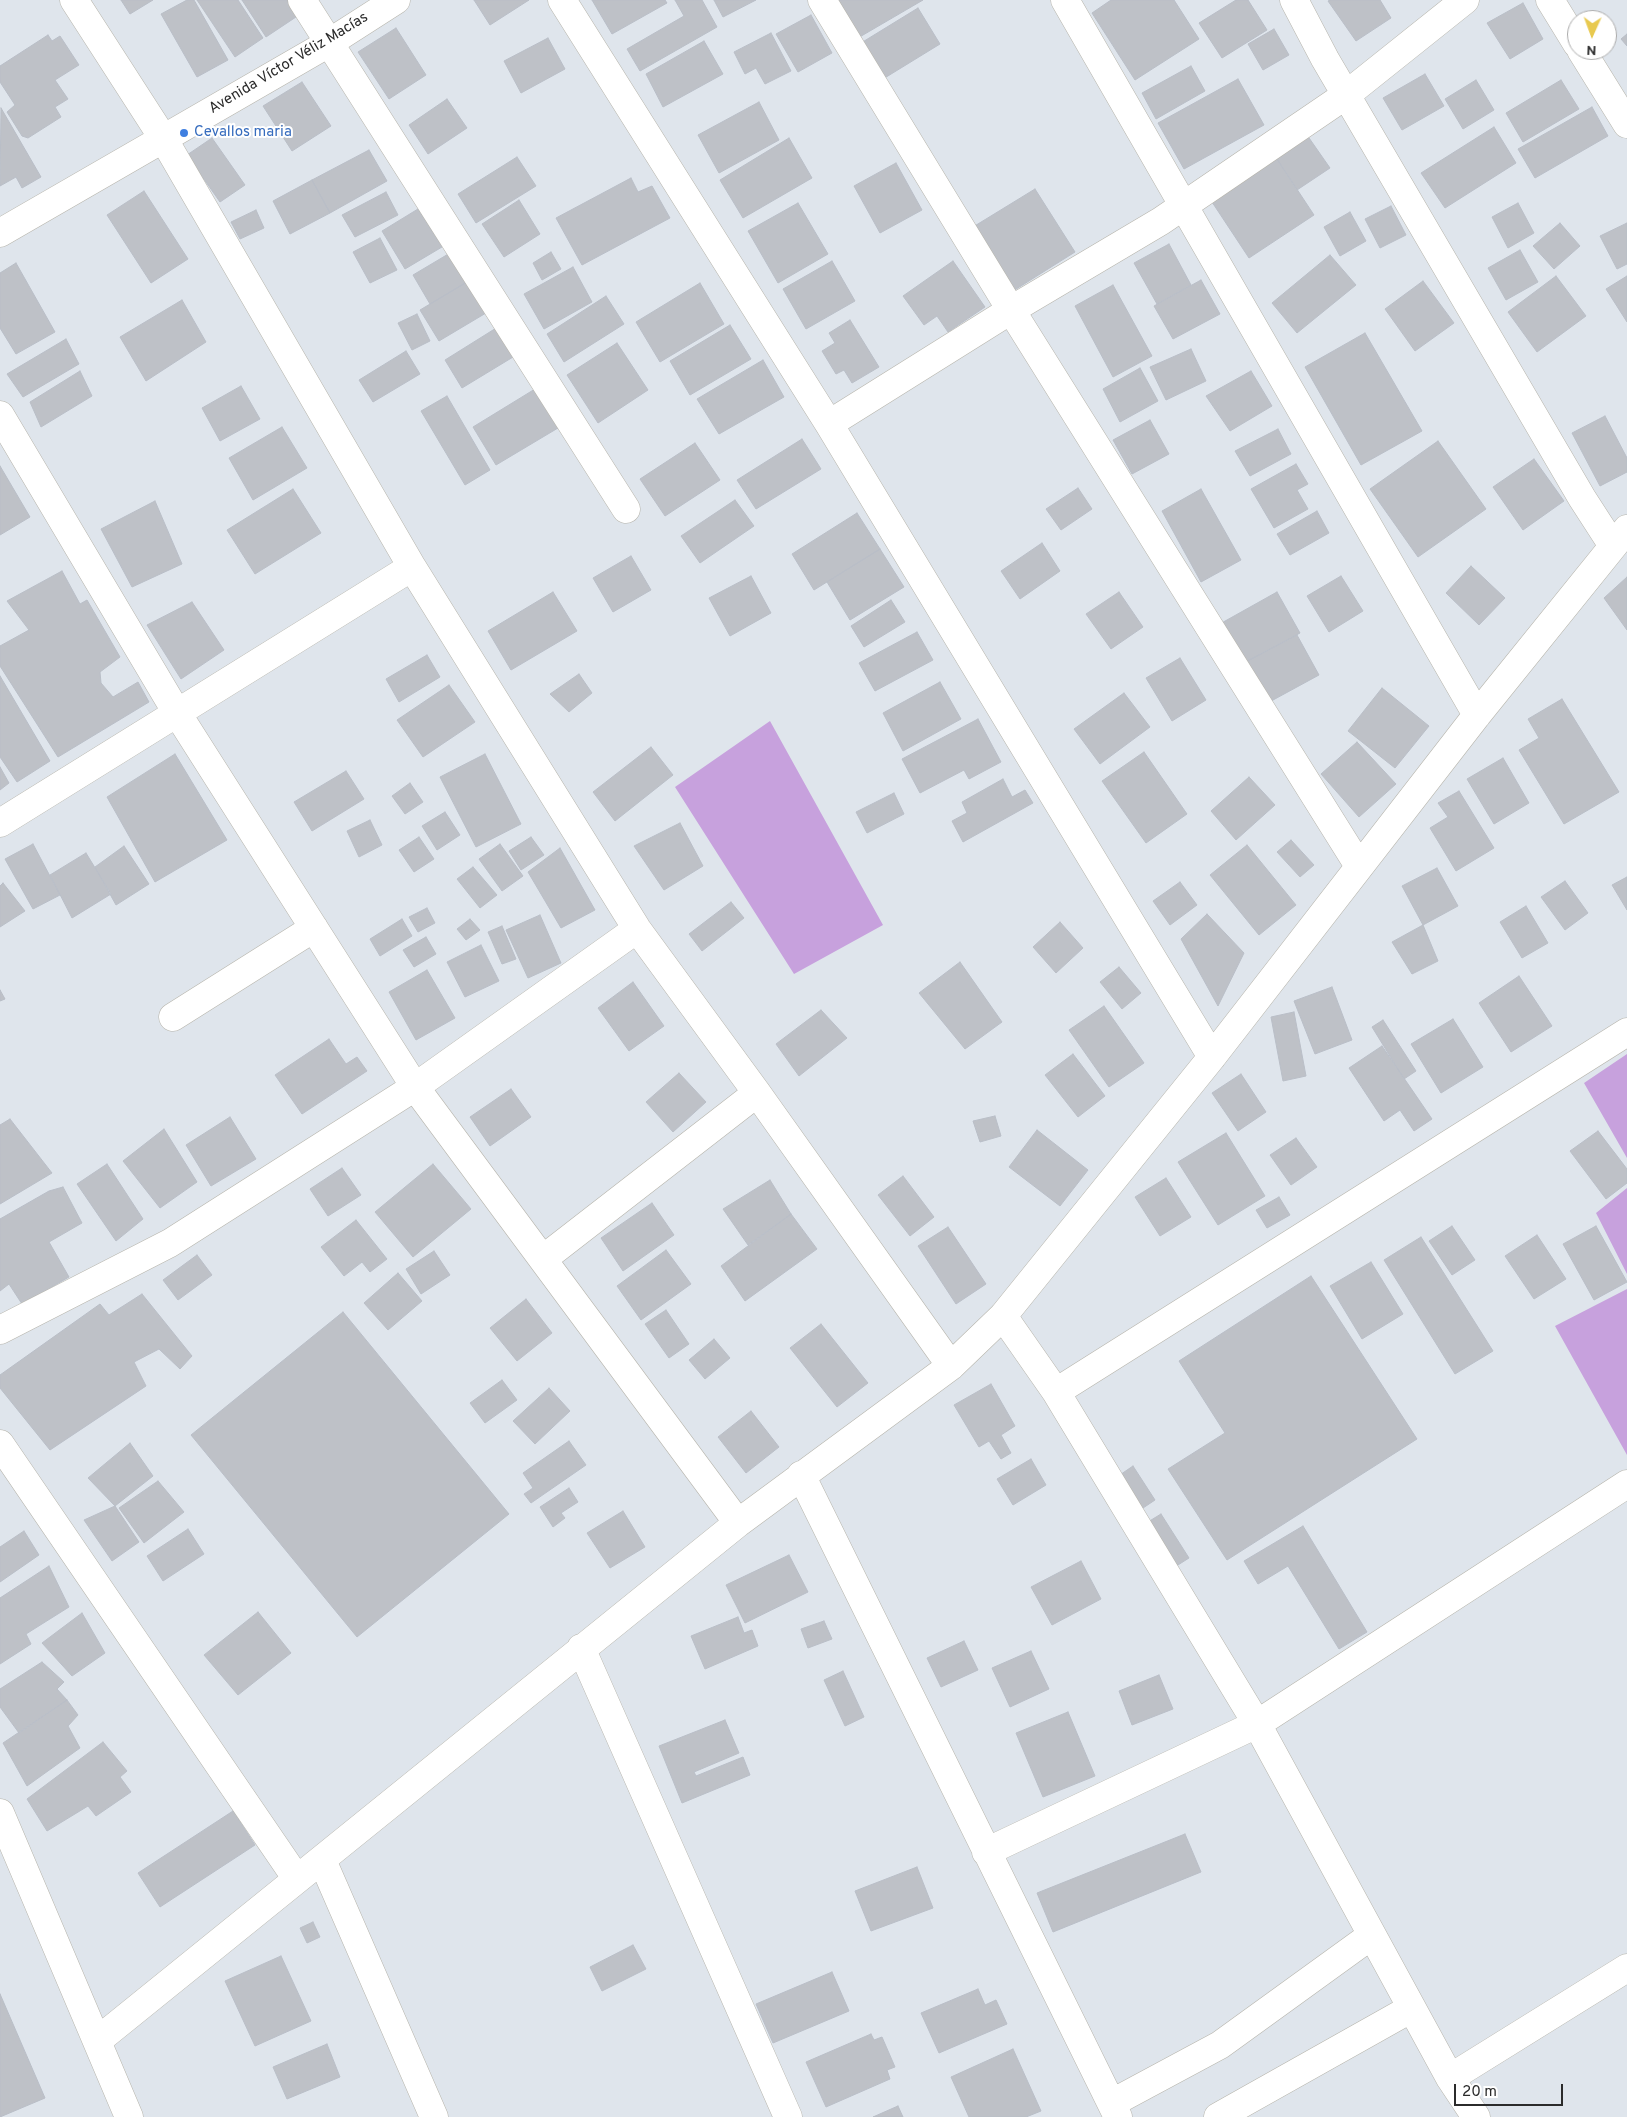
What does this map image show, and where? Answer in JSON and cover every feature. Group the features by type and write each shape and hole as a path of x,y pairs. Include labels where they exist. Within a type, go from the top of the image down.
{"street":[{"path":"74,0 163,138 412,567 637,928 951,1366"},
{"path":"302,0 626,509"},
{"name":"Avenida Víctor Véliz Macías","path":"0,233 329,43 396,0"},
{"path":"562,0 829,424 1212,1057"},
{"path":"822,0 1011,310 1359,866"},
{"path":"1064,0 1477,714"},
{"path":"97,2042 581,1648 738,1523 951,1366 1003,1316 1212,1057 1477,714 1620,537 1582,498 1346,94 1294,0"},
{"path":"829,424 1011,310 1161,221 1346,94 1465,0"},
{"path":"1550,0 1567,28"},
{"path":"1587,60 1627,124"},
{"path":"0,415 177,713 415,1087 738,1523"},
{"path":"0,823 412,567"},
{"path":"173,1018 314,928"},
{"path":"0,1330 170,1243 415,1087 637,928"},
{"path":"1056,1392 1627,1032"},
{"path":"543,1259 757,1093"},
{"path":"1003,1316 1056,1392 1257,1724 1450,2078 1476,2117"},
{"path":"0,1444 297,1879"},
{"path":"801,1475 1114,2110 1220,2045 1372,1935"},
{"path":"986,1852 1257,1724 1627,1484"},
{"path":"581,1648 788,2117"},
{"path":"0,1813 10,1865 97,2042 129,2117"},
{"path":"322,1860 434,2117"},
{"path":"1450,2078 1627,1968"},
{"path":"1218,2117 1412,2008"}],"shaded area":[{"path":"770,721 883,925 794,974 675,787"},
{"path":"1627,1054 1627,1158 1584,1083"},
{"path":"1627,1188 1627,1274 1596,1213"},
{"path":"1627,1289 1627,1455 1555,1326"}],"building":[{"path":"121,0 153,0 130,14"},
{"path":"187,0 194,0 228,60 197,77 161,14"},
{"path":"197,0 238,0 263,38 235,57"},
{"path":"242,0 294,0 302,13 266,37"},
{"path":"474,0 529,0 490,25"},
{"path":"592,0 665,0 667,3 612,34"},
{"path":"675,0 702,0 717,27 640,71 627,49 684,16"},
{"path":"714,0 756,0 723,17"},
{"path":"836,0 923,0 851,42"},
{"path":"1111,0 1174,0 1199,39 1135,80 1092,13"},
{"path":"1236,0 1248,0 1267,30 1222,58 1199,23"},
{"path":"1380,0 1391,18 1356,41 1328,1"},
{"path":"1523,3 1543,39 1510,59 1487,23"},
{"path":"918,8 940,44 883,79 861,43"},
{"path":"811,15 832,53 798,72 776,34"},
{"path":"396,28 426,75 389,99 358,52"},
{"path":"1274,29 1289,55 1263,70 1248,44"},
{"path":"771,33 791,71 765,84 756,68 745,74 734,52"},
{"path":"1627,34 1627,46 1621,39"},
{"path":"48,35 52,41 60,36 79,65 55,80 68,99 55,107 61,117 28,138 22,136 7,112 15,105 0,82 0,66"},
{"path":"548,38 565,69 521,93 504,61"},
{"path":"704,41 723,74 663,107 646,74"},
{"path":"1191,66 1205,91 1156,119 1142,93"},
{"path":"1425,74 1444,106 1402,130 1383,98"},
{"path":"1238,79 1264,125 1184,169 1158,123"},
{"path":"1476,80 1494,110 1463,129 1445,99"},
{"path":"1561,80 1579,109 1523,142 1506,113"},
{"path":"302,82 331,126 292,151 263,106"},
{"path":"447,99 467,128 428,154 409,125"},
{"path":"759,102 779,140 719,173 698,135"},
{"path":"1592,107 1608,136 1535,178 1518,149"},
{"path":"1,108 41,177 22,188 16,177 0,186"},
{"path":"1494,127 1516,163 1445,208 1421,173"},
{"path":"1307,135 1330,168 1297,190 1277,159"},
{"path":"212,138 245,185 220,202 187,155"},
{"path":"789,138 812,178 743,218 720,180"},
{"path":"369,150 387,181 330,213 312,180"},
{"path":"517,157 536,186 476,223 458,194"},
{"path":"1277,159 1314,215 1249,258 1212,202"},
{"path":"896,163 922,210 880,233 854,186"},
{"path":"631,178 638,192 652,186 670,218 582,265 556,218"},
{"path":"312,180 330,213 290,234 273,201"},
{"path":"1035,189 1075,252 1013,291 973,227"},
{"path":"144,191 188,259 151,283 107,215"},
{"path":"386,192 398,215 355,237 342,215"},
{"path":"519,200 540,234 504,257 482,224"},
{"path":"798,203 828,254 778,283 748,231"},
{"path":"1518,203 1534,233 1508,248 1492,217"},
{"path":"1391,206 1406,235 1380,248 1365,219"},
{"path":"418,209 442,247 405,269 382,231"},
{"path":"256,210 264,228 240,239 231,222"},
{"path":"1350,212 1366,241 1340,256 1324,227"},
{"path":"1560,223 1580,246 1554,269 1533,246"},
{"path":"1627,223 1627,264 1617,269 1600,236"},
{"path":"380,238 397,270 370,283 353,252"},
{"path":"1169,244 1191,285 1157,304 1134,263"},
{"path":"1520,250 1538,282 1506,300 1488,268"},
{"path":"551,252 561,269 542,280 533,263"},
{"path":"450,253 467,282 430,304 413,275"},
{"path":"1330,255 1356,285 1297,333 1272,303"},
{"path":"832,261 855,301 806,329 783,289"},
{"path":"953,261 985,307 948,332 937,316 924,325 903,296"},
{"path":"16,263 55,332 16,354 0,328 0,273"},
{"path":"573,267 592,302 544,329 524,294"},
{"path":"1556,276 1586,316 1537,352 1508,312"},
{"path":"1627,276 1627,322 1606,289"},
{"path":"1201,280 1220,314 1173,339 1154,306"},
{"path":"1423,281 1454,323 1415,351 1385,309"},
{"path":"467,282 486,313 439,341 420,310"},
{"path":"700,283 724,324 660,362 636,322"},
{"path":"1113,285 1152,356 1113,377 1075,306"},
{"path":"606,296 624,324 564,362 547,334"},
{"path":"182,300 206,342 146,381 120,337"},
{"path":"417,314 430,341 412,350 398,323"},
{"path":"850,320 879,367 852,383 844,370 836,374 822,351 835,343 829,333"},
{"path":"501,325 518,354 462,388 445,360"},
{"path":"730,325 751,359 690,395 670,361"},
{"path":"1365,333 1422,431 1361,465 1305,367"},
{"path":"66,339 79,364 23,397 7,374"},
{"path":"617,343 648,390 598,423 567,375"},
{"path":"1191,349 1206,381 1166,400 1150,367"},
{"path":"406,351 420,374 373,402 359,380"},
{"path":"763,360 784,397 719,434 697,399"},
{"path":"1140,368 1158,401 1120,422 1103,389"},
{"path":"80,371 92,396 41,427 30,402"},
{"path":"1251,371 1272,406 1230,431 1206,396"},
{"path":"241,386 260,419 220,441 202,408"},
{"path":"535,389 558,428 496,465 473,427"},
{"path":"447,396 490,470 465,485 421,411"},
{"path":"1605,416 1627,458 1627,472 1600,486 1572,433"},
{"path":"1150,420 1169,454 1132,474 1113,440"},
{"path":"282,427 307,468 253,500 229,458"},
{"path":"1278,429 1291,454 1250,476 1235,451"},
{"path":"802,439 821,469 756,509 737,480"},
{"path":"1438,441 1486,509 1418,557 1370,489"},
{"path":"695,443 720,480 665,516 640,479"},
{"path":"1534,459 1564,501 1523,530 1493,487"},
{"path":"1296,464 1308,484 1297,490 1308,509 1274,528 1251,489"},
{"path":"0,466 30,517 0,535"},
{"path":"1078,488 1092,509 1061,530 1046,509"},
{"path":"293,489 321,533 255,574 227,530"},
{"path":"1201,489 1241,560 1201,582 1162,511"},
{"path":"735,500 754,526 700,563 681,536"},
{"path":"155,501 182,564 132,587 101,529"},
{"path":"1317,511 1329,533 1290,555 1277,534"},
{"path":"857,513 880,549 814,590 792,554"},
{"path":"1042,543 1060,571 1020,599 1001,571"},
{"path":"880,549 904,587 850,620 827,582"},
{"path":"631,556 651,590 613,612 593,578"},
{"path":"1471,566 1505,598 1479,625 1446,593"},
{"path":"62,571 80,604 87,600 120,657 100,672 101,683 113,697 138,682 149,702 58,757 0,666 0,646 29,630 7,601"},
{"path":"751,576 771,613 730,636 709,598"},
{"path":"1341,576 1363,611 1329,632 1307,596"},
{"path":"1627,577 1627,630 1604,598"},
{"path":"553,592 577,631 511,670 488,631"},
{"path":"1119,592 1143,627 1111,649 1086,614"},
{"path":"1277,592 1300,633 1240,665 1218,625"},
{"path":"891,600 905,622 864,647 851,626"},
{"path":"192,602 224,650 181,679 147,625"},
{"path":"917,632 933,660 875,691 859,663"},
{"path":"1297,635 1319,675 1262,706 1240,665"},
{"path":"427,655 440,677 399,702 386,679"},
{"path":"1180,658 1206,700 1172,721 1146,678"},
{"path":"579,674 592,693 569,712 550,694"},
{"path":"0,676 50,761 17,782 0,757"},
{"path":"940,682 961,719 903,751 883,713"},
{"path":"449,685 475,722 423,757 397,720"},
{"path":"1382,688 1429,726 1395,768 1348,731"},
{"path":"1124,693 1150,727 1100,764 1074,729"},
{"path":"1562,699 1619,792 1564,824 1519,750 1539,738 1528,719"},
{"path":"978,719 1001,762 969,779 964,770 920,793 902,759"},
{"path":"1357,742 1396,784 1359,817 1321,774"},
{"path":"651,747 673,775 615,821 593,792"},
{"path":"1144,752 1187,814 1146,843 1102,781"},
{"path":"175,754 227,840 155,882 107,797"},
{"path":"485,754 521,824 476,847 440,777"},
{"path":"1503,758 1529,803 1494,824 1467,779"},
{"path":"0,767 9,783 0,790"},
{"path":"346,771 364,799 312,831 294,802"},
{"path":"1249,777 1275,805 1236,840 1211,811"},
{"path":"1003,779 1012,797 1025,790 1033,803 963,842 952,821 967,813 962,802"},
{"path":"410,783 423,802 405,814 392,796"},
{"path":"1459,791 1494,848 1456,871 1430,828 1448,817 1438,803"},
{"path":"894,793 904,814 867,833 856,812"},
{"path":"445,812 460,835 437,850 422,826"},
{"path":"370,820 382,845 359,857 347,831"},
{"path":"680,823 703,866 664,890 634,846"},
{"path":"419,837 434,859 414,872 399,850"},
{"path":"531,837 544,855 521,870 509,851"},
{"path":"1291,840 1314,865 1300,877 1277,852"},
{"path":"33,844 60,895 33,909 5,859"},
{"path":"500,844 523,876 502,891 479,859"},
{"path":"1247,845 1296,905 1259,935 1210,875"},
{"path":"124,846 149,884 116,905 95,867"},
{"path":"560,848 595,910 561,928 528,872"},
{"path":"86,853 111,894 72,918 50,875"},
{"path":"473,867 497,895 480,908 457,879"},
{"path":"1437,868 1458,906 1423,925 1402,886"},
{"path":"1627,877 1627,910 1612,885"},
{"path":"1565,881 1588,913 1565,930 1541,897"},
{"path":"1180,882 1197,905 1170,925 1153,901"},
{"path":"3,883 25,911 0,927 0,886"},
{"path":"731,902 744,918 702,951 689,934"},
{"path":"1526,906 1548,943 1522,958 1500,922"},
{"path":"427,908 435,923 418,932 409,917"},
{"path":"1207,914 1244,953 1218,1006 1181,939"},
{"path":"540,915 561,963 528,978 506,930"},
{"path":"402,919 412,936 380,956 370,939"},
{"path":"470,919 480,930 466,940 457,929"},
{"path":"1060,922 1083,948 1056,973 1033,947"},
{"path":"1423,925 1438,961 1412,974 1392,942"},
{"path":"502,926 516,959 502,964 488,932"},
{"path":"426,937 436,954 414,967 403,950"},
{"path":"481,945 499,981 465,997 447,962"},
{"path":"960,962 1002,1022 965,1049 919,993"},
{"path":"1119,967 1141,993 1122,1009 1100,982"},
{"path":"427,970 455,1018 416,1040 389,992"},
{"path":"1519,976 1552,1026 1511,1052 1479,1003"},
{"path":"633,982 664,1026 629,1051 598,1008"},
{"path":"1332,987 1352,1040 1315,1054 1294,1001"},
{"path":"0,990 5,999 0,1001"},
{"path":"1104,1006 1144,1063 1109,1087 1069,1030"},
{"path":"821,1010 847,1038 799,1076 776,1044"},
{"path":"1294,1012 1306,1076 1283,1081 1271,1017"},
{"path":"1453,1019 1483,1067 1441,1093 1411,1044"},
{"path":"1383,1020 1416,1071 1404,1079 1372,1027"},
{"path":"329,1039 346,1064 357,1057 367,1071 302,1114 275,1075"},
{"path":"1382,1046 1432,1119 1414,1131 1400,1110 1384,1121 1349,1068"},
{"path":"1073,1054 1105,1096 1078,1117 1045,1075"},
{"path":"679,1073 706,1102 673,1132 646,1102"},
{"path":"1241,1074 1266,1112 1238,1131 1212,1093"},
{"path":"511,1089 531,1117 490,1146 470,1117"},
{"path":"995,1116 1001,1136 980,1142 973,1121"},
{"path":"230,1117 256,1159 211,1186 186,1145"},
{"path":"10,1119 52,1173 0,1204 0,1125"},
{"path":"164,1129 197,1182 160,1208 123,1161"},
{"path":"1037,1130 1088,1170 1060,1206 1009,1167"},
{"path":"1598,1131 1627,1169 1627,1183 1606,1199 1570,1151"},
{"path":"1226,1133 1265,1196 1218,1225 1178,1162"},
{"path":"1296,1138 1317,1167 1291,1185 1270,1155"},
{"path":"107,1164 143,1219 116,1241 77,1184"},
{"path":"433,1164 471,1209 413,1257 375,1212"},
{"path":"342,1168 361,1195 328,1216 310,1189"},
{"path":"903,1176 934,1217 910,1236 878,1195"},
{"path":"1166,1178 1191,1217 1160,1236 1135,1197"},
{"path":"770,1180 791,1214 748,1245 723,1209"},
{"path":"63,1187 82,1223 49,1242 69,1277 22,1304 9,1284 0,1291 0,1219 49,1191"},
{"path":"1279,1197 1290,1215 1267,1228 1256,1210"},
{"path":"652,1203 674,1235 623,1271 601,1238"},
{"path":"791,1214 817,1249 745,1301 721,1266"},
{"path":"356,1220 387,1259 370,1272 362,1262 344,1276 321,1247"},
{"path":"1452,1226 1475,1260 1452,1275 1429,1241"},
{"path":"1596,1226 1627,1282 1594,1300 1563,1244"},
{"path":"948,1227 986,1284 956,1304 918,1246"},
{"path":"1537,1235 1566,1279 1534,1299 1505,1256"},
{"path":"1421,1237 1493,1351 1455,1374 1384,1260"},
{"path":"666,1250 691,1284 641,1320 617,1286"},
{"path":"434,1251 450,1275 421,1294 406,1269"},
{"path":"197,1255 212,1275 178,1300 163,1280"},
{"path":"1371,1262 1403,1314 1362,1339 1330,1286"},
{"path":"398,1273 422,1301 388,1330 364,1303"},
{"path":"1311,1276 1417,1439 1227,1560 1168,1469 1225,1433 1179,1361"},
{"path":"142,1294 192,1356 180,1369 159,1349 134,1362 146,1386 50,1450 0,1388 0,1375 100,1304 109,1315"},
{"path":"526,1299 552,1333 517,1361 490,1328"},
{"path":"666,1310 689,1344 669,1358 645,1324"},
{"path":"343,1312 509,1514 357,1637 191,1435"},
{"path":"821,1324 868,1383 837,1407 790,1348"},
{"path":"714,1339 730,1358 705,1379 689,1360"},
{"path":"502,1380 517,1400 485,1423 470,1403"},
{"path":"991,1384 1015,1426 1001,1435 1011,1453 1001,1459 989,1441 979,1447 954,1405"},
{"path":"549,1388 570,1411 535,1444 513,1421"},
{"path":"751,1411 779,1447 746,1473 718,1437"},
{"path":"569,1441 586,1465 531,1503 524,1494 533,1488 523,1473"},
{"path":"130,1443 153,1476 115,1506 88,1478"},
{"path":"1031,1459 1046,1485 1013,1505 997,1479"},
{"path":"1133,1466 1155,1500 1134,1514 1111,1481"},
{"path":"158,1481 184,1512 144,1543 119,1508"},
{"path":"569,1488 578,1502 561,1513 565,1518 553,1527 540,1507"},
{"path":"115,1506 139,1542 112,1561 84,1520"},
{"path":"623,1511 645,1547 610,1568 587,1533"},
{"path":"1161,1514 1189,1558 1170,1570 1143,1525"},
{"path":"1303,1526 1367,1632 1339,1649 1288,1566 1258,1584 1244,1561"},
{"path":"188,1529 204,1554 163,1581 147,1556"},
{"path":"24,1531 39,1555 0,1582 0,1547"},
{"path":"789,1555 808,1592 745,1623 726,1585"},
{"path":"1081,1561 1101,1599 1052,1625 1031,1587"},
{"path":"49,1566 69,1607 26,1634 31,1644 0,1664 0,1598"},
{"path":"258,1612 291,1653 238,1695 204,1655"},
{"path":"82,1613 105,1653 72,1676 42,1643"},
{"path":"738,1617 744,1633 752,1630 758,1646 705,1669 691,1636"},
{"path":"824,1621 832,1639 808,1648 801,1629"},
{"path":"964,1641 978,1670 941,1687 927,1658"},
{"path":"1031,1651 1049,1689 1010,1707 992,1668"},
{"path":"42,1662 64,1682 57,1689 67,1700 19,1733 0,1707 0,1689"},
{"path":"843,1671 864,1717 845,1726 824,1680"},
{"path":"1159,1675 1173,1709 1132,1725 1119,1691"},
{"path":"67,1700 78,1715 68,1726 80,1748 27,1786 3,1743"},
{"path":"1068,1712 1095,1776 1043,1797 1016,1733"},
{"path":"725,1720 739,1753 694,1772 696,1776 743,1757 750,1775 682,1803 659,1746"},
{"path":"103,1742 127,1771 120,1777 131,1792 96,1816 88,1806 47,1831 27,1799"},
{"path":"233,1811 255,1845 160,1907 138,1873"},
{"path":"1185,1834 1201,1872 1053,1932 1037,1893"},
{"path":"917,1867 933,1908 871,1931 855,1891"},
{"path":"313,1922 320,1937 307,1943 300,1928"},
{"path":"633,1945 646,1969 602,1991 590,1967"},
{"path":"281,1956 311,2021 255,2046 225,1981"},
{"path":"832,1972 849,2011 773,2043 756,2004"},
{"path":"978,1989 985,2005 996,2000 1007,2024 939,2053 921,2013"},
{"path":"0,1994 45,2098 0,2117"},
{"path":"871,2034 874,2040 882,2037 895,2067 887,2070 890,2079 826,2107 806,2062"},
{"path":"327,2044 340,2077 287,2099 273,2067"},
{"path":"1013,2049 1041,2111 1026,2117 969,2117 951,2077"},
{"path":"898,2106 903,2117 873,2117"}],"place":[{"name":"Cevallos maria","path":"184,133"}]}
